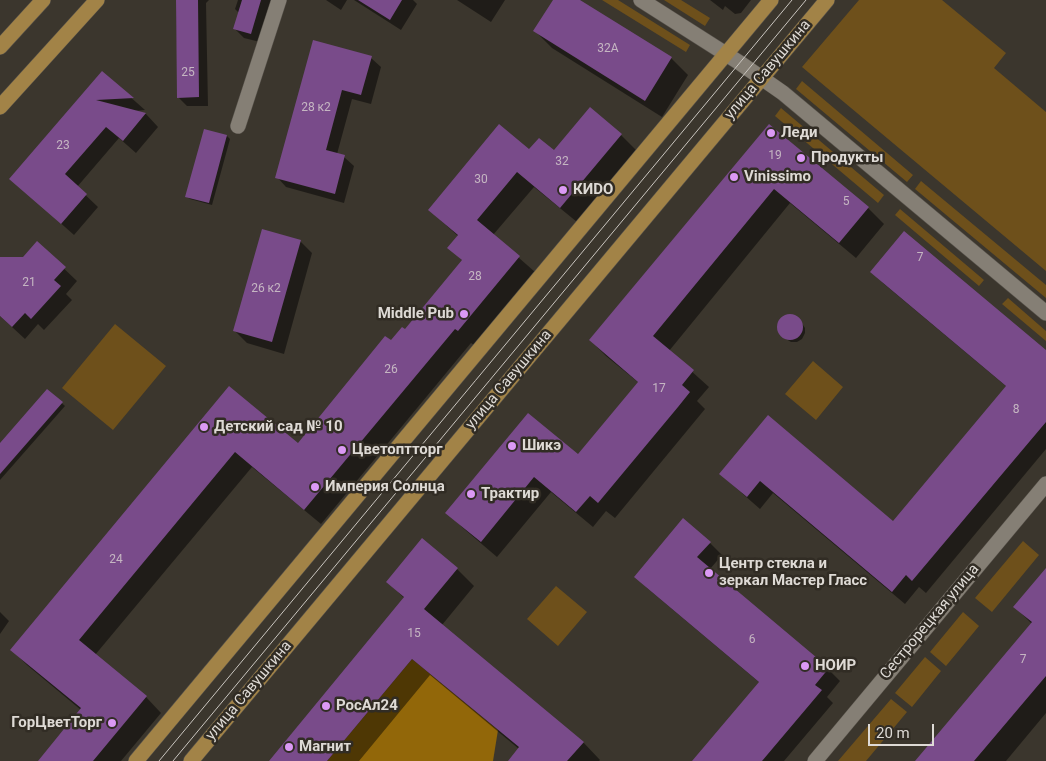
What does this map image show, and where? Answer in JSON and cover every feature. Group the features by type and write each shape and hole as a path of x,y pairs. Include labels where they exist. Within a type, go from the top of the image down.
{"main road":[{"path":"0,47 43,0"},
{"path":"0,107 97,0"},
{"path":"136,761 771,0"},
{"name":"улица Савушкина","path":"191,761 827,0"}],"street":[{"path":"238,126 279,0"},
{"path":"641,0 727,54 791,99 1046,313"},
{"name":"Сестрорецкая улица","path":"815,761 1046,484"}],"shaded area":[{"path":"602,0 618,0 690,45 686,52"},
{"path":"664,0 681,0 710,18 705,26"},
{"path":"859,0 942,0 1006,53 994,68 1046,112 1046,271 802,67"},
{"path":"802,81 913,175 907,182 796,89"},
{"path":"781,108 884,195 878,203 775,116"},
{"path":"921,181 1046,285 1046,298 915,189"},
{"path":"900,209 984,280 979,286 895,215"},
{"path":"1008,298 1046,331 1046,341 1002,304"},
{"path":"115,324 166,366 113,430 62,388"},
{"path":"813,361 843,387 816,420 785,394"},
{"path":"1023,541 1039,555 992,612 975,598"},
{"path":"556,586 587,612 558,646 527,619"},
{"path":"963,612 979,626 946,666 930,652"},
{"path":"925,657 941,671 912,707 895,693"},
{"path":"412,659 498,730 493,761 327,761"},
{"path":"891,699 907,712 866,761 838,761"}],"building":[{"path":"176,0 198,0 199,97 177,98"},
{"path":"242,0 261,0 251,34 233,29"},
{"path":"358,0 402,0 390,20"},
{"path":"553,0 580,0 672,57 645,101 533,31"},
{"path":"313,40 372,56 361,95 342,90 326,150 345,155 335,194 275,178"},
{"path":"102,71 134,98 96,100 146,113 123,141 106,127 65,174 87,194 61,224 9,179"},
{"path":"590,107 622,134 560,208 517,172 477,220 520,256 458,331 455,329 304,510 235,452 79,640 147,696 93,761 38,761 81,708 10,650 229,386 298,443 385,336 391,340 402,327 405,329 462,260 447,248 458,235 428,210 499,124 529,149 539,138 554,150"},
{"path":"769,124 869,207 839,243 774,189 653,336 694,370 682,385 690,392 678,407 598,503 590,496 576,512 534,477 481,542 445,513 528,413 578,454 638,382 589,340"},
{"path":"204,129 227,135 209,203 185,197"},
{"path":"262,229 301,240 272,342 233,331"},
{"path":"904,231 1046,350 1046,422 912,581 906,575 892,592 760,481 747,497 719,474 768,415 893,521 1006,386 870,272"},
{"path":"37,241 66,267 54,280 61,286 31,319 25,313 12,327 0,316 0,257 23,257"},
{"path":"790,314 799,318 803,327 799,336 790,340 781,336 777,327 781,318"},
{"path":"47,389 63,402 0,474 0,443"},
{"path":"683,518 711,542 697,557 829,668 815,685 822,690 762,761 692,761 759,682 634,577"},
{"path":"422,538 458,568 424,609 584,742 567,761 508,761 519,747 412,659 327,761 269,761 404,597 386,582"},
{"path":"1046,568 1046,676 974,761 915,761 1032,622 1013,607"}],"tram line":[{"path":"159,761 792,0"},
{"path":"173,761 806,0"}],"place":[{"name":"Леди","path":"771,133"},
{"name":"Продукты","path":"801,158"},
{"name":"Vinissimo","path":"734,177"},
{"name":"КИDO","path":"563,190"},
{"name":"Middle Pub","path":"464,314"},
{"name":"Детский сад № 10","path":"204,427"},
{"name":"Шикэ","path":"512,446"},
{"name":"Цветоптторг","path":"342,450"},
{"name":"Империя Солнца","path":"315,487"},
{"name":"Трактир","path":"471,494"},
{"name":"Центр стекла и зеркал Мастер Гласс","path":"709,573"},
{"name":"НОИР","path":"805,666"},
{"name":"РосАл24","path":"326,706"},
{"name":"ГорЦветТорг","path":"112,723"},
{"name":"Магнит","path":"289,747"}]}
